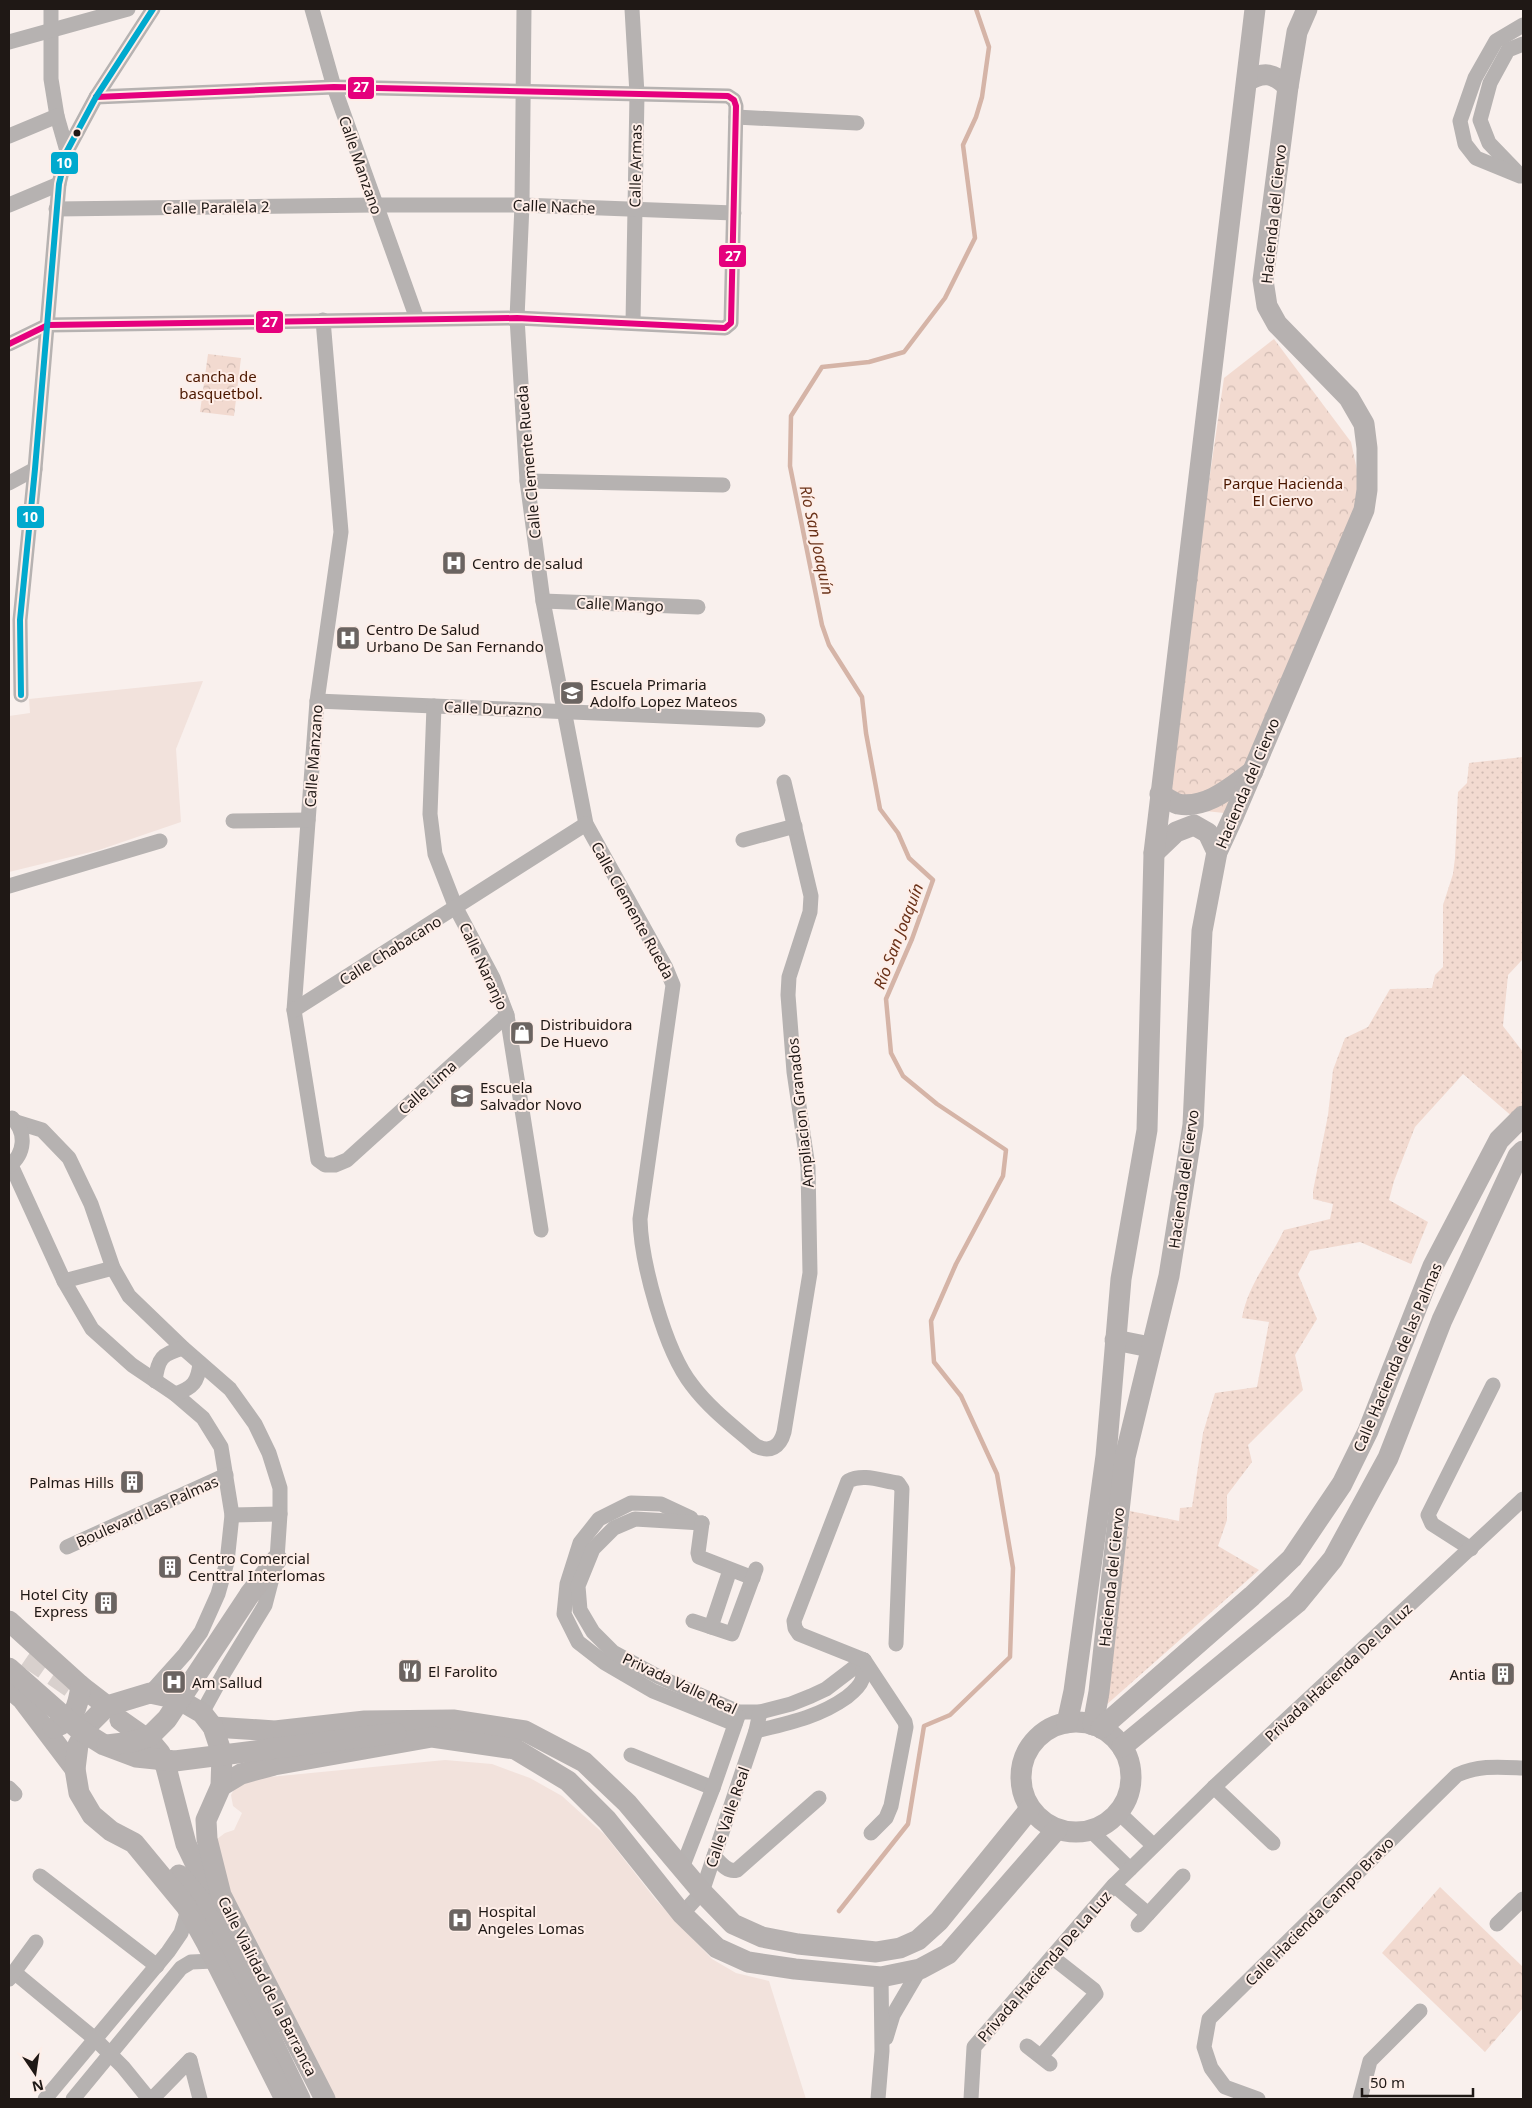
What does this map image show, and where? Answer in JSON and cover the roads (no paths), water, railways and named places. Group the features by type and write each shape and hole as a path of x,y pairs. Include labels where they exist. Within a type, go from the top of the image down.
{"main road":[{"name":"Hacienda del Ciervo","path":"1067,1723 1074,1691 1106,1456 1121,1279 1147,1130 1154,854 1255,9"},
{"name":"Hacienda del Ciervo","path":"1097,1726 1099,1692 1125,1457 1150,1347 1169,1276 1193,1125 1202,931 1217,852 1364,510 1367,490 1367,448 1364,424 1349,398 1277,324 1267,306 1263,280 1288,87 1297,32 1307,9"},
{"path":"1247,81 1258,75 1271,75 1288,87"},
{"path":"1160,794 1177,804 1202,803 1220,795 1253,771"},
{"path":"1154,854 1176,832 1194,826 1208,833 1217,852"},
{"name":"Calle Hacienda de las Palmas","path":"1097,1726 1252,1596 1292,1558 1342,1484 1368,1431 1433,1266 1499,1140 1523,1116"},
{"name":"Calle Hacienda de las Palmas","path":"1122,1747 1297,1603 1333,1559 1388,1458 1442,1320 1518,1156 1523,1151"},
{"path":"1115,1340 1150,1347"},
{"path":"104,1745 132,1742 150,1736 167,1719 250,1594 277,1559"},
{"path":"1252,1596 1278,1619"},
{"path":"9,1621 81,1686 150,1741 160,1753 166,1767 186,1844 196,1867 221,1895"},
{"path":"9,1640 18,1663 78,1728 104,1745 136,1757 175,1760 396,1733 516,1749 568,1781 607,1820 682,1914 717,1948 748,1962 795,1970 881,1977 920,1969 948,1954 1057,1829"},
{"path":"45,1730 64,1724 72,1717 77,1708 81,1686"},
{"path":"9,1688 22,1700 75,1769"},
{"path":"300,2099 223,1938 204,1905 169,1864 111,1831 92,1815 79,1793 75,1769 78,1745 90,1723 114,1713 150,1693 178,1699 208,1720 275,1731 365,1721 453,1720 525,1730 584,1762 627,1803 702,1892 733,1924 762,1937 798,1944 876,1952 900,1948 918,1940 939,1921 1029,1810"},
{"name":"Calle Vialidad de la Barranca","path":"208,1720 222,1754 221,1786 206,1820 207,1839 221,1895 325,2099"},
{"path":"1067,1723 1097,1726 1112,1736 1122,1747 1129,1763 1131,1780 1127,1798 1118,1812 1105,1823 1090,1830 1073,1832 1057,1829 1045,1823 1029,1810 1021,1788 1021,1771 1025,1754 1035,1740 1048,1730 1067,1723"},
{"path":"274,1765 265,1750 266,1743 275,1731"},
{"path":"221,1786 241,1774 274,1765 432,1737"},
{"path":"134,1843 188,1910 285,2099"}],"street":[{"path":"51,9 51,79 66,151"},
{"path":"9,42 50,29 128,9"},
{"path":"21,695 15,623 35,469 59,184 66,151 96,97 153,9"},
{"name":"Calle Manzano","path":"312,9 334,87 417,319"},
{"name":"Calle Clemente Rueda","path":"524,9 522,205 517,318 527,481 543,601 586,824 666,968 673,985 640,1219 641,1241 671,1351 691,1385 726,1420 756,1446 762,1449 771,1449 777,1446"},
{"name":"Calle Armas","path":"632,9 637,94 633,323"},
{"path":"1523,26 1496,41 1476,78 1460,121 1466,144 1476,158 1520,176 1489,143 1480,120 1490,83 1508,50 1523,44"},
{"path":"9,344 48,325 517,318 725,328 731,323 736,106 734,100 728,96 334,87 96,97"},
{"path":"9,136 58,116"},
{"path":"736,117 857,123"},
{"path":"9,205 59,184"},
{"name":"Calle Nache","path":"375,205 522,205 734,213"},
{"name":"Calle Paralela 2","path":"56,209 375,205"},
{"name":"Calle Manzano","path":"323,320 341,532 317,701 294,1010 318,1160 325,1166 336,1165 347,1160"},
{"path":"9,483 35,469"},
{"path":"527,481 723,485"},
{"name":"Calle Mango","path":"543,601 698,607"},
{"name":"Calle Durazno","path":"317,701 758,720"},
{"name":"Calle Naranjo","path":"434,706 430,814 435,854 456,908 493,978 507,1015 542,1230"},
{"name":"Ampliacion Granados","path":"777,1446 782,1441 784,1432 810,1273 808,1167 794,1072 788,995 789,977 810,912 811,896 784,782"},
{"path":"233,821 308,820"},
{"name":"Calle Chabacano","path":"294,1010 586,824"},
{"path":"743,840 795,826"},
{"path":"9,886 160,841"},
{"name":"Calle Lima","path":"347,1160 507,1015"},
{"path":"10,1165 22,1149 23,1139 21,1130 12,1118"},
{"path":"12,1118 42,1130 69,1158 91,1204 113,1268 130,1296 183,1348 230,1389 255,1424 269,1453 280,1488 277,1559 265,1606 225,1671 208,1720"},
{"name":"Boulevard Las Palmas","path":"10,1165 64,1281 92,1328 132,1366 175,1394 203,1418 221,1448 232,1515 227,1562 218,1594 201,1632 185,1654 150,1693"},
{"path":"64,1281 113,1268"},
{"path":"155,1381 157,1367 167,1353 183,1348"},
{"path":"175,1394 188,1390 199,1377 200,1363"},
{"path":"1470,1548 1432,1524 1428,1515 1494,1385"},
{"name":"Boulevard Las Palmas","path":"67,1547 226,1475"},
{"path":"871,1833 886,1818 891,1806 906,1727 903,1717 864,1660 799,1634 795,1628 794,1620 848,1481 854,1478 861,1477 898,1483 902,1489 896,1644"},
{"name":"Privada Hacienda De La Luz","path":"971,2099 974,2047 1114,1885 1152,1845 1523,1499"},
{"path":"232,1515 280,1514"},
{"name":"Privada Valle Real","path":"730,1570 699,1558 702,1523 634,1519 614,1528 593,1549 578,1586 580,1610 593,1632 613,1652 737,1718 791,1704 826,1689 864,1660"},
{"path":"693,1621 729,1634 734,1632 754,1574 730,1570 711,1627"},
{"path":"185,1654 192,1664 202,1671 214,1673 225,1671"},
{"path":"756,1731 817,1715 835,1706 852,1693 862,1681 864,1660"},
{"name":"Calle Valle Real","path":"682,1914 702,1892 756,1731 760,1712"},
{"name":"Calle Valle Real","path":"682,1868 713,1788 737,1718"},
{"path":"632,1755 713,1788"},
{"name":"Calle Hacienda Campo Bravo","path":"1258,2099 1226,2087 1211,2068 1204,2047 1210,2019 1457,1774 1484,1766 1523,1768"},
{"path":"1214,1787 1273,1843"},
{"path":"714,1856 728,1870 737,1870 819,1798"},
{"path":"1118,1812 1152,1845"},
{"path":"1090,1830 1130,1869"},
{"path":"40,1876 157,1966"},
{"path":"1114,1885 1143,1919 1182,1876"},
{"path":"1497,1924 1523,1900"},
{"path":"45,2099 157,1966 178,1938 188,1910"},
{"path":"36,1942 11,1975 95,2039 150,2099 190,2060 200,2099"},
{"path":"1026,2046 1046,2060 1096,1994 1094,1990 1052,1957"},
{"path":"73,2099 184,1965 198,1960 214,1961"},
{"path":"882,2051 893,2015 920,1969"},
{"path":"878,2099 882,2051 881,1977"},
{"path":"1360,2099 1370,2061 1420,2011"}],"waterway":[{"name":"Río San Joaquín","path":"839,1911 908,1824 924,1726 950,1715 1010,1657 1013,1568 997,1474 961,1396 934,1362 931,1321 956,1264 1003,1176 1006,1150 937,1104 903,1076 891,1053 886,999 912,939 933,880 909,858 898,833 880,809 866,733 862,697 829,645 822,625 790,466 791,416 822,367 869,362 904,352 945,298 975,238 963,145 976,117 982,97 989,47 976,9"}],"tunnel":[{"path":"27,1657 76,1691"}],"place":[{"name":"Centro de salud","path":"454,563"},
{"name":"Centro De Salud Urbano De San Fernando","path":"348,638"},
{"name":"Escuela Primaria Adolfo Lopez Mateos","path":"572,693"},
{"name":"Distribuidora De Huevo","path":"522,1033"},
{"name":"Escuela Salvador Novo","path":"462,1096"},
{"name":"Palmas Hills","path":"132,1482"},
{"name":"Centro Comercial Centtral Interlomas","path":"170,1567"},
{"name":"Hotel City Express","path":"106,1603"},
{"name":"El Farolito","path":"410,1671"},
{"name":"Antia","path":"1503,1674"},
{"name":"Am Sallud","path":"174,1682"},
{"name":"Hospital Angeles Lomas","path":"460,1920"}],"park label":[{"name":"cancha de basquetbol.","path":"221,384"},
{"name":"Parque Hacienda El Ciervo","path":"1283,492"}]}
